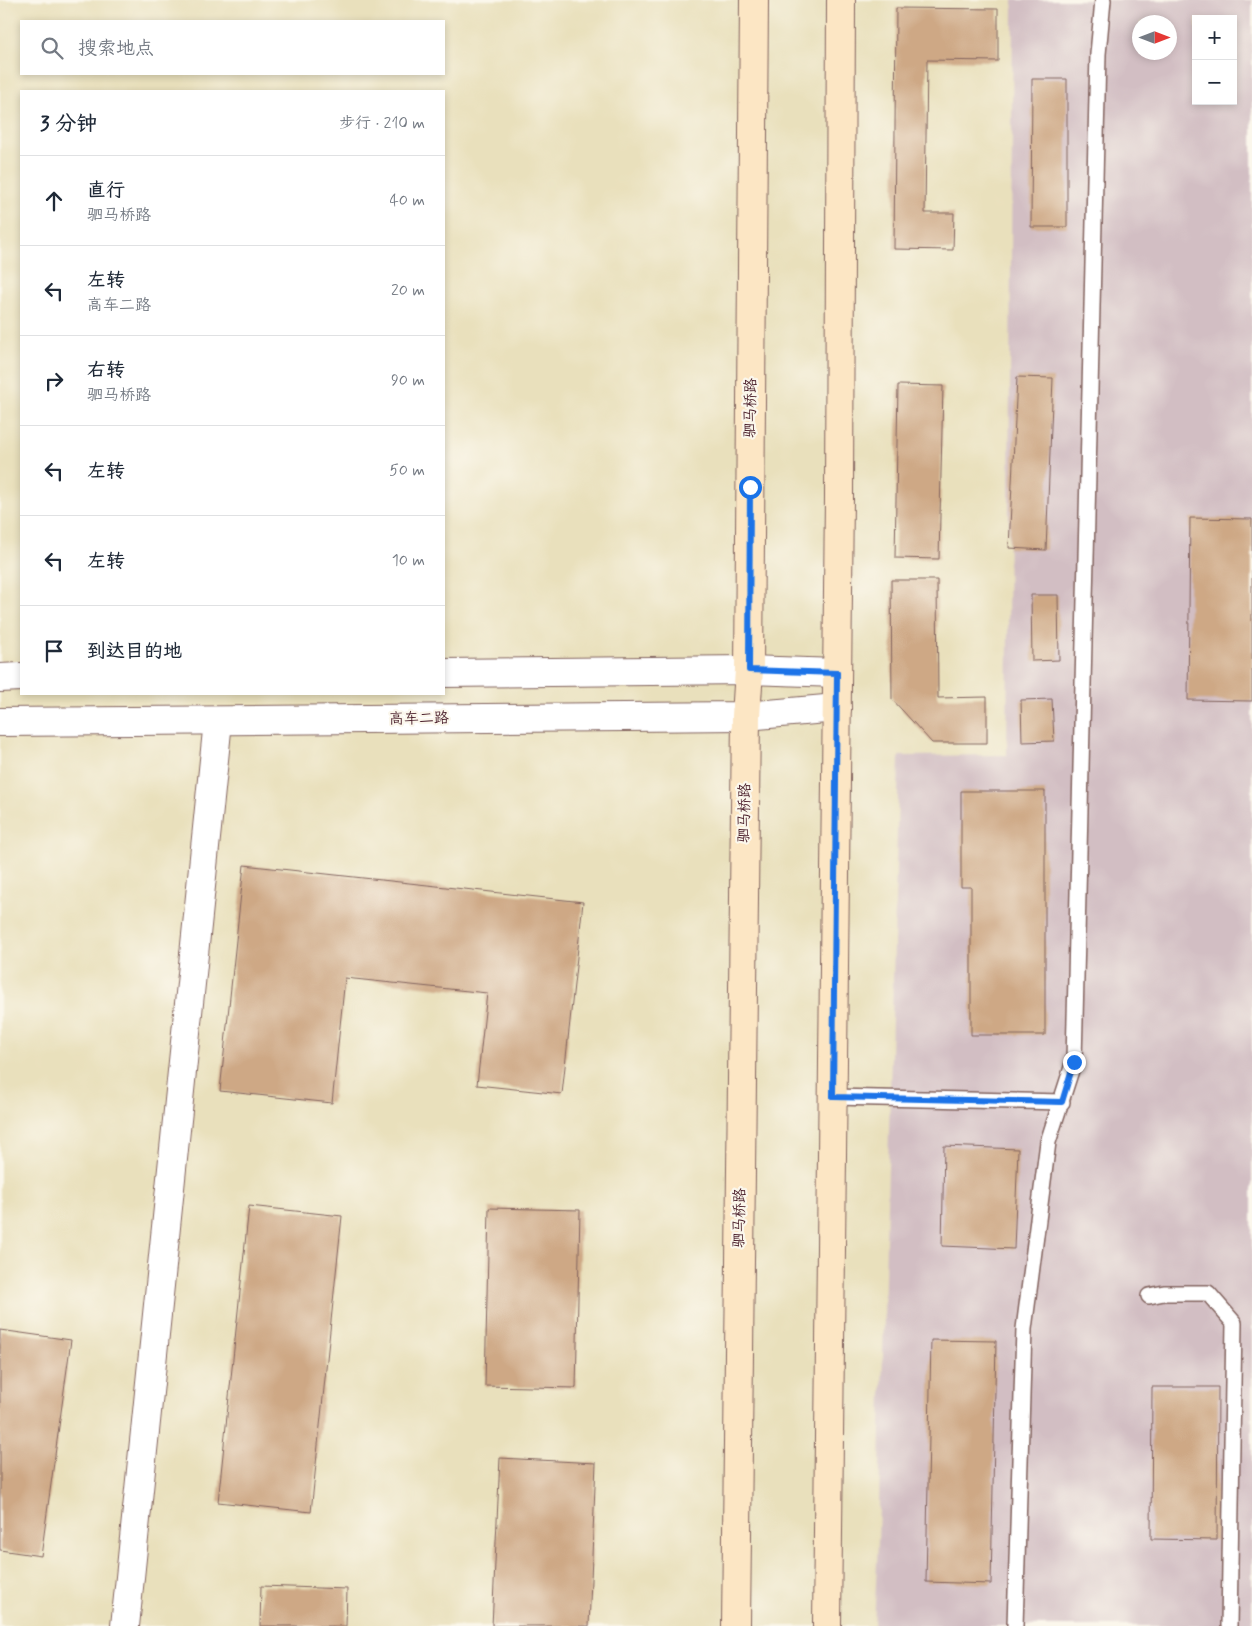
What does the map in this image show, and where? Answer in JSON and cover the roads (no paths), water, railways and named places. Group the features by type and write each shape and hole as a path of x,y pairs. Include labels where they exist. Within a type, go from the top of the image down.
{"main road":[{"name":"驷马桥路","path":"736,1626 746,716 749,670 754,0"},
{"path":"827,1626 837,708 840,0"}],"street":[{"path":"445,673 749,670 837,673"},
{"path":"0,678 20,678"},
{"name":"高车二路","path":"0,722 746,716 837,708"},
{"path":"125,1626 218,721"}],"lane":[{"path":"1014,1626 1024,1329 1048,1142 1074,1062 1098,54 1104,0"},
{"path":"833,1097 1062,1102"},
{"path":"1149,1296 1164,1293 1208,1293 1234,1324 1229,1626"}]}
